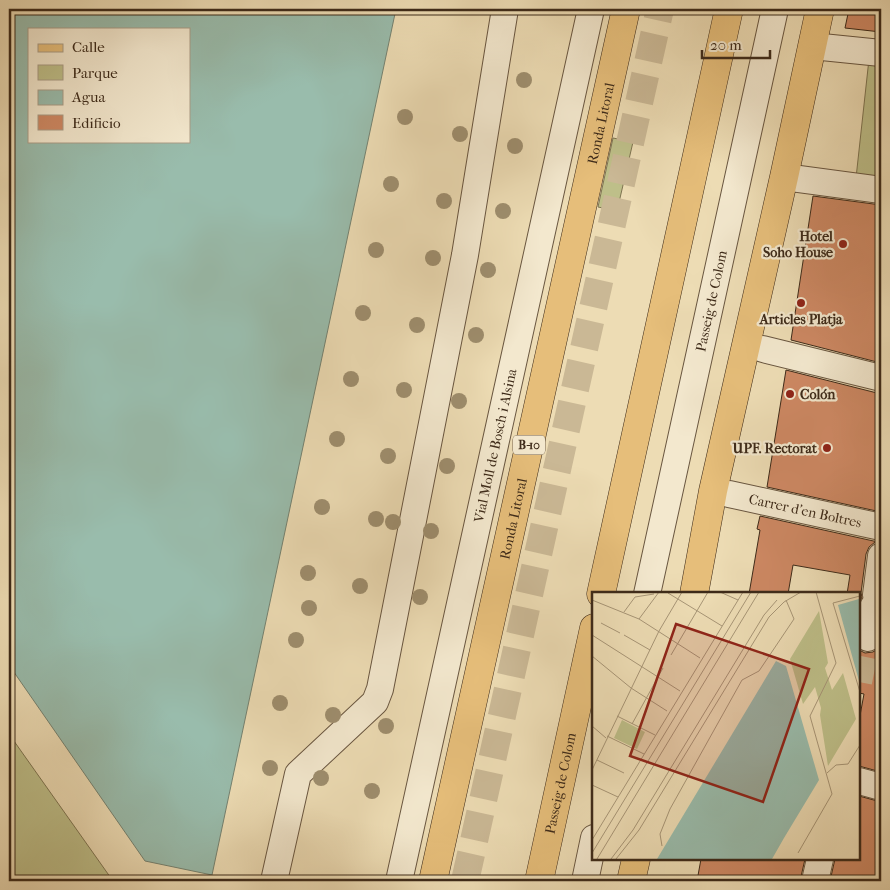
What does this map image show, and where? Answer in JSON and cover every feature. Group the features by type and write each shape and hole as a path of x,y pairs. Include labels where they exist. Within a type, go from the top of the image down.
{"main road":[{"name":"Ronda Litoral","path":"433,881 626,9"},
{"path":"601,592 729,9"},
{"path":"694,592 713,491 820,9"},
{"name":"Passeig de Colom","path":"539,881 592,637"},
{"path":"631,881 636,860"}],"street":[{"path":"274,881 298,774 375,702 380,689 465,255 506,9"},
{"name":"Vial Moll de Bosch i Alsina","path":"399,881 591,9"},
{"name":"Passeig de Colom","path":"647,592 775,9"},
{"path":"812,46 881,53"},
{"path":"784,177 881,190"},
{"path":"763,349 881,378"},
{"name":"Carrer d'en Boltres","path":"729,494 881,527"},
{"path":"868,638 881,556"},
{"path":"860,781 881,787"},
{"path":"585,881 592,848"},
{"path":"815,881 820,860"}],"green space":[{"path":"869,59 881,60 881,182 856,178"},
{"path":"613,138 633,142 617,211 598,207"},
{"path":"9,734 113,881 9,881"}],"water":[{"path":"9,9 396,9 212,875 145,861 9,665"}],"building":[{"path":"849,9 881,9 881,32 845,28"},
{"path":"813,196 881,205 881,363 791,340"},
{"name":"UPF. Rectorat","path":"786,370 881,393 881,512 767,487"},
{"path":"760,516 878,542 869,547 866,554 860,601 860,592 847,592 850,575 793,565 788,592 749,592 760,530 757,529"},
{"path":"881,644 881,772 860,766 860,716 864,694 860,693 860,650 865,653 873,652"},
{"path":"860,796 881,802 881,881 830,881 835,860 860,860"},
{"path":"701,860 805,860 800,881 697,881"}],"tunnel":[{"path":"465,881 660,9"},
{"path":"860,677 868,638"}],"place":[{"name":"Hotel Soho House","path":"843,244"},
{"name":"Articles Platja","path":"801,303"},
{"name":"Colón","path":"790,394"},
{"name":"UPF. Rectorat","path":"827,448"}]}
